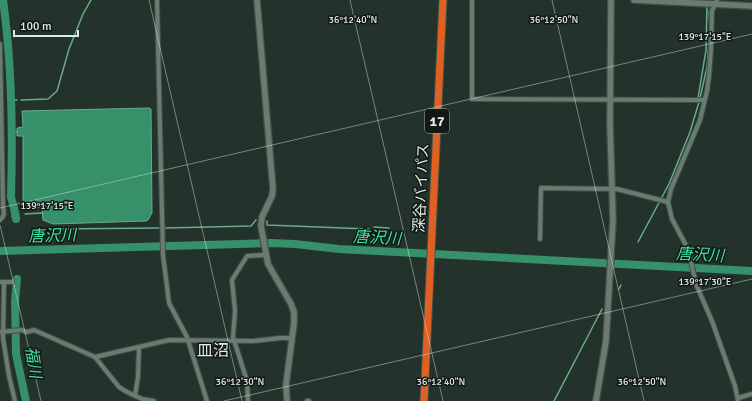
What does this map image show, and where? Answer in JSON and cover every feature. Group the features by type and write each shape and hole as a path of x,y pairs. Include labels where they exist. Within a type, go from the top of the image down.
{"highway":[{"name":"深谷バイパス","path":"424,401 429,262 443,0"}],"street":[{"path":"157,0 163,255 169,303 188,340 207,401"},
{"path":"258,0 273,189 272,196 262,217 262,233 269,268 293,308 294,320 286,385 287,401"},
{"path":"472,0 472,99 704,100"},
{"path":"596,401 606,341 614,220 609,100 611,0"},
{"path":"634,0 713,2 752,6"},
{"path":"713,2 710,76 700,120 671,189 668,202 672,219 687,245 696,284 709,312 735,386 738,399 752,394"},
{"path":"0,44 4,214 4,217 0,220"},
{"path":"540,238 541,188 613,188 668,202"},
{"path":"248,401 247,381 234,340 235,311 232,280 247,256 265,254"},
{"path":"12,282 2,282 3,332 9,376 15,401"},
{"path":"3,332 21,330 27,332 34,330 95,357 119,387 142,400 154,401"},
{"path":"95,357 169,340 256,341 292,338"},
{"path":"135,396 138,377 139,347"}],"shaded area":[{"path":"151,109 152,213 148,220 53,224 43,220 42,207 31,207 24,203 23,136 17,136 17,128 23,127 22,111"}],"waterway":[{"name":"福川","path":"3,0 11,98 11,197 16,219"},
{"path":"21,100 48,99 57,91 69,49 83,14 91,0"},
{"path":"698,98 706,50 707,5"},
{"path":"710,29 709,12 712,5"},
{"path":"700,98 707,67 709,41"},
{"name":"福川","path":"11,100 17,100"},
{"path":"638,242 669,184 690,132 699,102"},
{"name":"福川","path":"11,132 17,132"},
{"path":"25,214 42,213"},
{"name":"福川","path":"12,216 19,214"},
{"path":"165,228 251,226 256,220"},
{"path":"267,221 267,225 369,229"},
{"path":"374,227 389,228"},
{"path":"52,229 159,228"},
{"name":"唐沢川","path":"0,251 271,243 339,249 752,271"},
{"name":"福川","path":"17,279 15,302 16,354 26,401"},
{"path":"619,289 621,285"},
{"path":"554,401 602,309"}],"district":[{"name":"皿沼","path":"213,350"}]}
